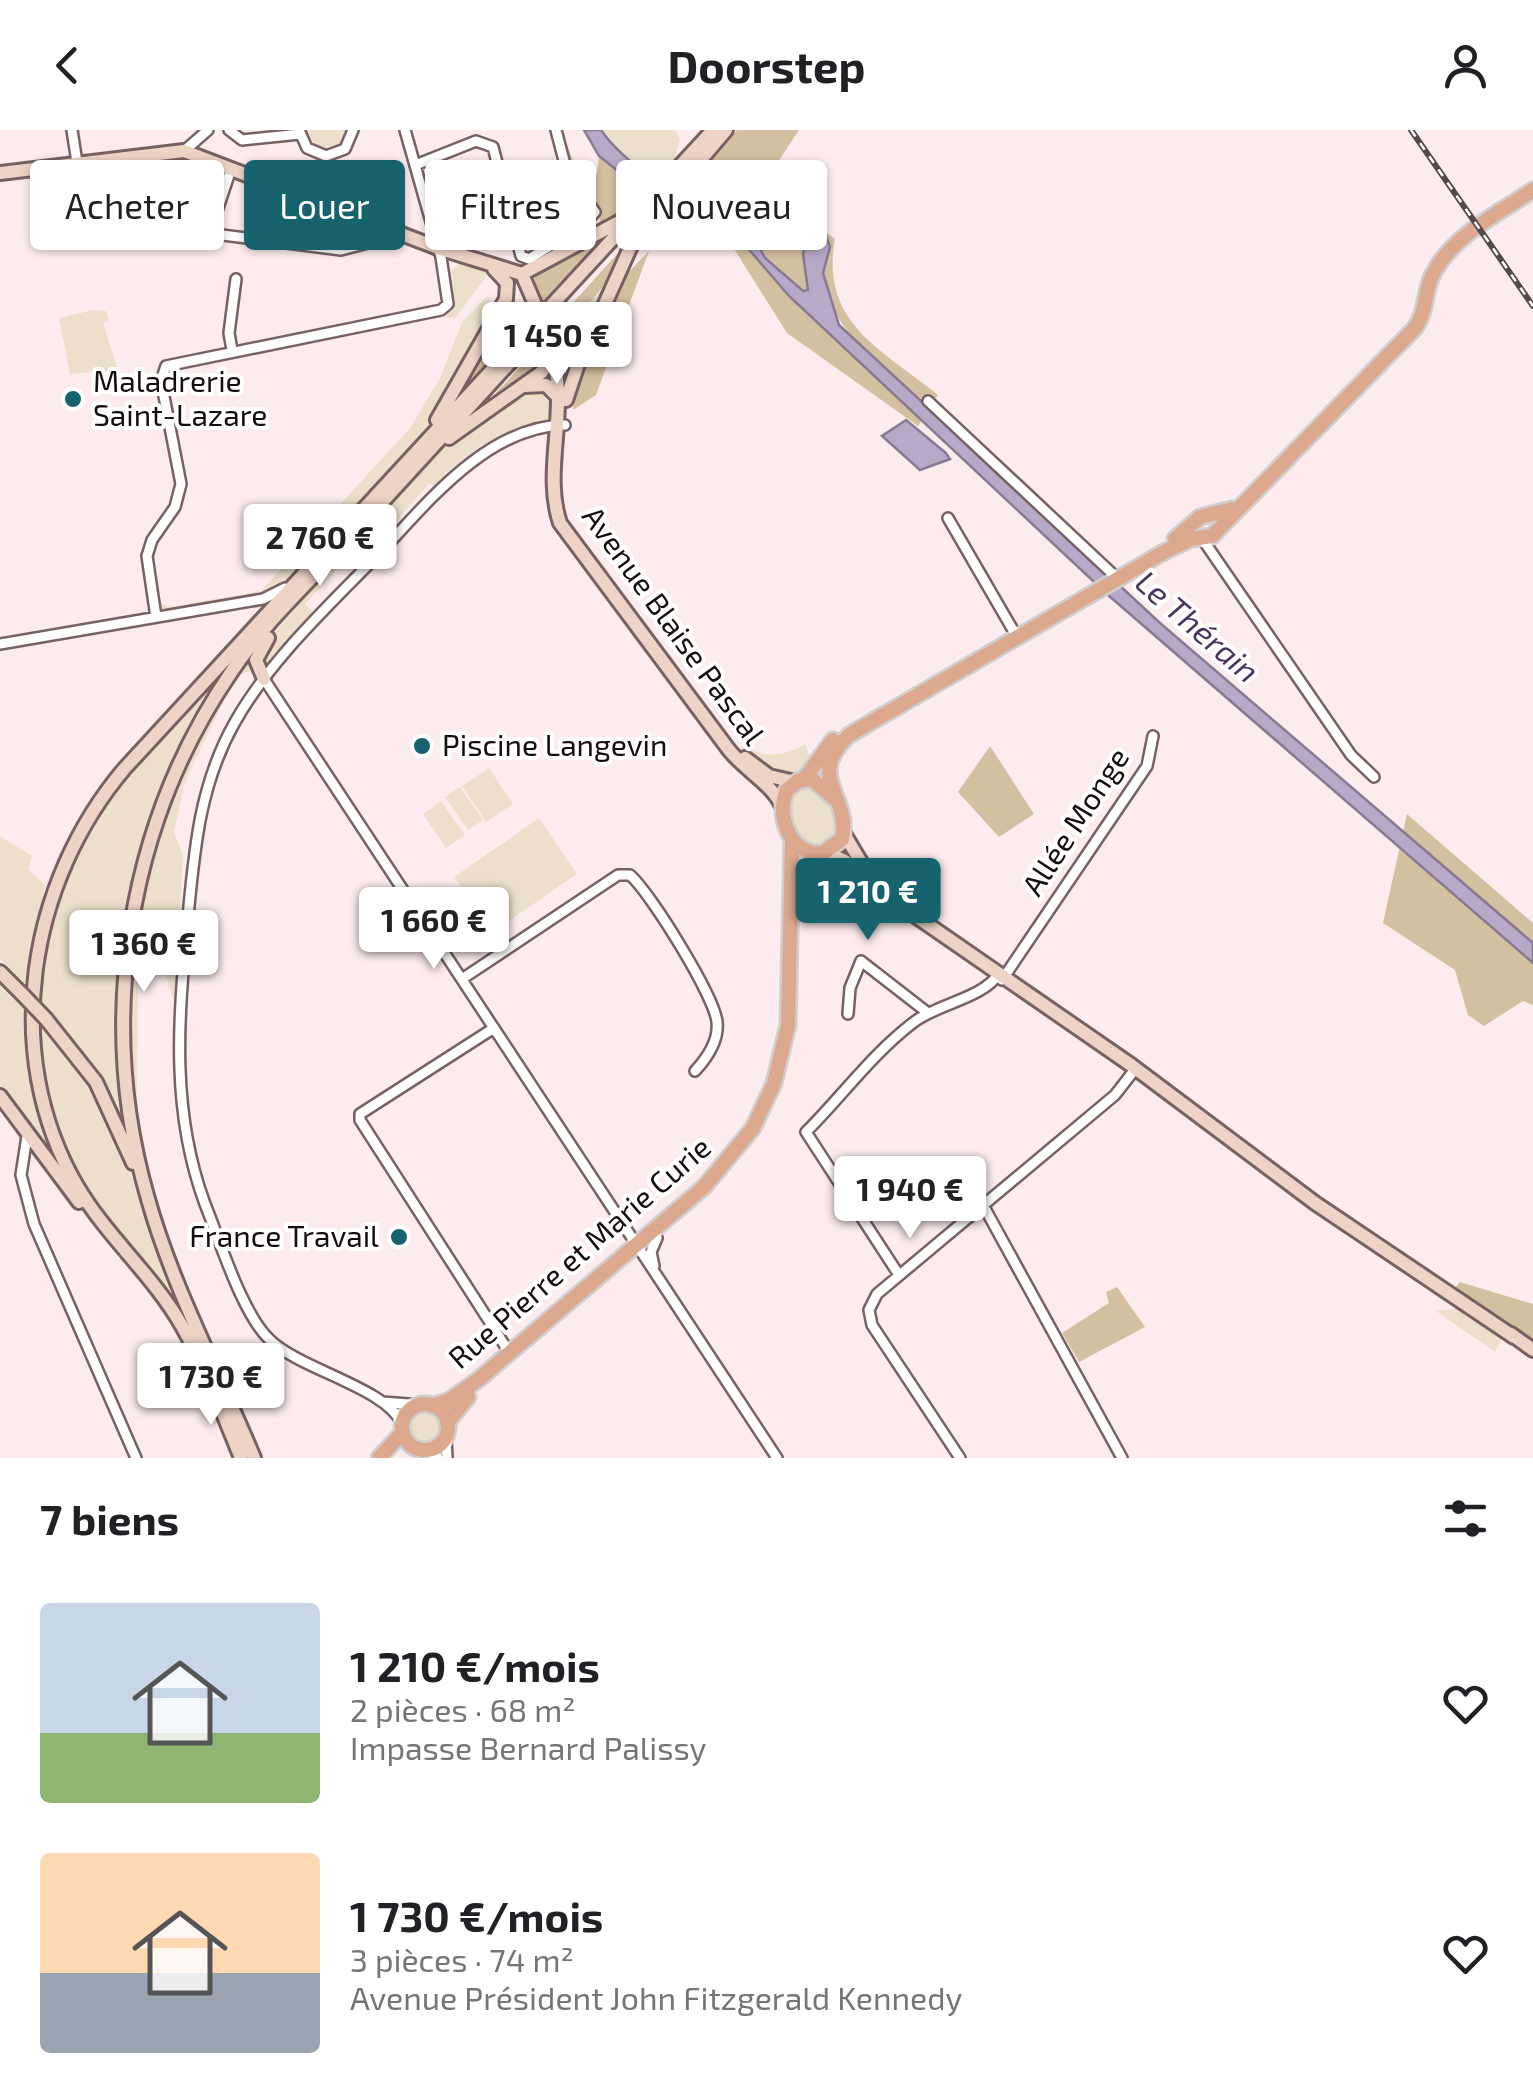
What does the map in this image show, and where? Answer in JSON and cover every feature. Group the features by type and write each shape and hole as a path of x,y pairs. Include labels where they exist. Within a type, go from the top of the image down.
{"main road":[{"path":"691,160 714,130"},
{"path":"696,160 726,130"},
{"path":"105,160 184,152 244,174"},
{"path":"0,173 30,169"},
{"path":"782,806 844,730 1206,529 1254,492 1421,319 1437,268 1460,240 1533,190"},
{"path":"1437,268 1533,198"},
{"path":"423,443 517,283 616,225"},
{"path":"122,1249 67,1168 39,1087 33,1000 48,907 73,847 110,786 423,443 616,243"},
{"path":"152,1212 132,1125 122,1013 127,945 144,865 174,777 214,698 251,646 616,246"},
{"path":"444,250 484,264 517,283"},
{"path":"420,462 545,369 628,250"},
{"name":"Avenue Blaise Pascal","path":"517,283 558,353 564,400 555,495 562,527 729,750 750,775 772,790 782,806 790,835"},
{"path":"558,353 564,400"},
{"path":"522,386 546,385 564,400"},
{"name":"Avenue Blaise Pascal","path":"562,425 562,500 570,528 744,757 769,776 818,781 835,799"},
{"path":"264,680 256,664 259,649 330,560"},
{"path":"1000,978 884,893 848,845 828,765 846,739 1016,634"},
{"path":"821,853 838,845 843,832"},
{"path":"790,835 800,848 846,861 884,901 1135,1070 1416,1273 1533,1350"},
{"name":"Rue Pierre et Marie Curie","path":"427,1405 458,1395 514,1354 639,1248 722,1170 753,1128 774,1082 790,1000 795,854 790,835"},
{"name":"Rue Pierre et Marie Curie","path":"639,1248 656,1238 733,1165 759,1128 778,1089 797,1017 798,882 821,853"},
{"path":"1,972 46,1020 107,1102 254,1458"},
{"path":"0,1096 28,1136 175,1314 244,1458"},
{"name":"Rue Pierre et Marie Curie","path":"447,1430 456,1408 514,1354"},
{"path":"379,1458 402,1428 407,1413 427,1405 447,1430 440,1445 396,1458"},
{"path":"402,1428 426,1452"}],"street":[{"path":"72,130 75,160"},
{"path":"184,152 208,130"},
{"path":"228,130 245,140 299,132 310,151 330,156 345,148 352,130"},
{"path":"405,130 425,193"},
{"path":"418,164 473,142 490,145 498,156 521,256 532,258 588,223 595,212 567,172 556,130"},
{"path":"224,192 232,169"},
{"path":"156,618 147,556 155,536 176,507 180,484 161,374 171,362 444,309 450,294 439,250"},
{"path":"232,350 229,332 236,280"},
{"path":"928,401 1114,577"},
{"path":"402,1428 396,1413 285,1352 259,1328 203,1197 185,1130 178,1035 197,828 223,745 264,680 439,489 510,437 562,425"},
{"path":"948,518 1016,634"},
{"path":"1206,529 1216,555 1351,755 1374,777"},
{"path":"0,644 268,598 310,567"},
{"path":"264,680 777,1458"},
{"name":"Allée Monge","path":"1000,978 1147,766 1153,736"},
{"path":"462,980 618,876 630,875 674,934 716,1017 713,1045 695,1071"},
{"path":"848,1014 850,988 861,962 928,1014"},
{"path":"899,1275 806,1132 874,1056 928,1014 983,990 1000,978"},
{"path":"494,1028 360,1114 360,1120 514,1354"},
{"path":"960,1458 870,1320 872,1300 1118,1092 1135,1070"},
{"path":"28,1136 20,1166 30,1211 136,1458"},
{"path":"983,1205 1122,1458"},
{"path":"656,1238 652,1259 661,1282"},
{"path":"376,1400 427,1405"},
{"path":"447,1430 447,1458"}],"shaded area":[{"path":"303,130 349,130 343,146 330,153 308,145"},
{"path":"584,130 601,130 630,160 616,160 616,170 599,156"},
{"path":"601,130 675,130 680,140 674,160 632,160 613,147"},
{"path":"737,130 799,130 779,160 710,160"},
{"path":"566,143 573,160 568,160 563,148"},
{"path":"599,156 616,170 616,215 603,225 596,212"},
{"path":"827,233 835,239 833,268 846,313 876,347 938,395 929,409 872,358 837,316 826,293 823,270 830,247"},
{"path":"596,239 601,246 541,308 533,290 535,275 577,250 596,250"},
{"path":"827,239 830,247 823,273 839,325 1160,623 1533,943 1533,963 1108,595 789,296 749,250 761,250 803,291 808,290 804,250 827,250"},
{"path":"625,250 615,272 559,340 551,327"},
{"path":"735,250 749,250 789,296 922,420 918,426 787,333"},
{"path":"761,250 804,250 808,290 804,291"},
{"path":"649,251 596,395 573,410 574,391 620,281"},
{"path":"459,263 489,273 456,317 445,318 455,301 451,272"},
{"path":"615,272 579,352 563,349 559,340"},
{"path":"487,296 495,312 416,445 286,582 265,595 168,612 159,607 157,602 170,607 261,591 410,428 440,378 462,322"},
{"path":"529,310 533,319 464,394 458,389 495,329 517,313"},
{"path":"106,311 109,320 103,323 118,370 70,374 59,318"},
{"path":"545,341 541,364 475,415"},
{"path":"543,388 555,400 555,417 509,433 490,447 483,444 445,473 448,478 435,487 430,483 391,527 382,520 305,604 313,612 274,654 278,657 262,668 262,650 362,529 435,453 472,422 509,399"},
{"path":"906,420 950,459 920,470 882,436"},
{"path":"240,650 172,776 139,866 128,913 120,960 117,1026 132,1153 115,1110 93,1072 39,1001 45,946 59,896 79,850 105,808 134,767"},
{"path":"249,655 255,670 241,674 224,700 184,784 174,833 183,854 175,1003 161,962 138,969 137,1107 157,1213 139,1136 130,1062 129,992 137,923 153,856 177,789 209,723"},
{"path":"742,744 774,754 805,744 812,761 804,772 782,777 743,752"},
{"path":"990,746 1034,814 999,837 958,792"},
{"path":"489,768 513,804 486,822 462,786"},
{"path":"811,786 826,802 834,820 834,835 817,846 798,832 791,810 792,794"},
{"path":"460,787 483,820 468,830 445,797"},
{"path":"441,801 465,835 446,848 423,814"},
{"path":"1407,814 1533,923 1533,1005 1523,1001 1484,1026 1468,1015 1455,970 1383,923"},
{"path":"539,818 577,874 493,932 454,877"},
{"path":"0,836 32,856 28,869 45,885 27,989 0,959"},
{"path":"0,980 27,1009 29,1066 53,1159 0,1084"},
{"path":"39,1020 81,1073 110,1126 215,1373 130,1248 86,1193 55,1127 40,1063"},
{"path":"1460,1282 1533,1304 1533,1342 1458,1292 1455,1288"},
{"path":"1117,1287 1145,1327 1079,1362 1062,1333 1109,1303 1106,1292"},
{"path":"1460,1308 1504,1336 1495,1352 1436,1311"},
{"path":"425,1409 438,1414 443,1427 438,1440 425,1445 412,1440 407,1427 412,1414"}],"railway":[{"path":"1411,130 1533,306"}],"place":[{"name":"Maladrerie Saint-Lazare","path":"73,399"},
{"name":"Piscine Langevin","path":"422,746"},
{"name":"France Travail","path":"399,1237"}],"water label":[{"name":"Le Thérain","path":"1197,627"}]}
